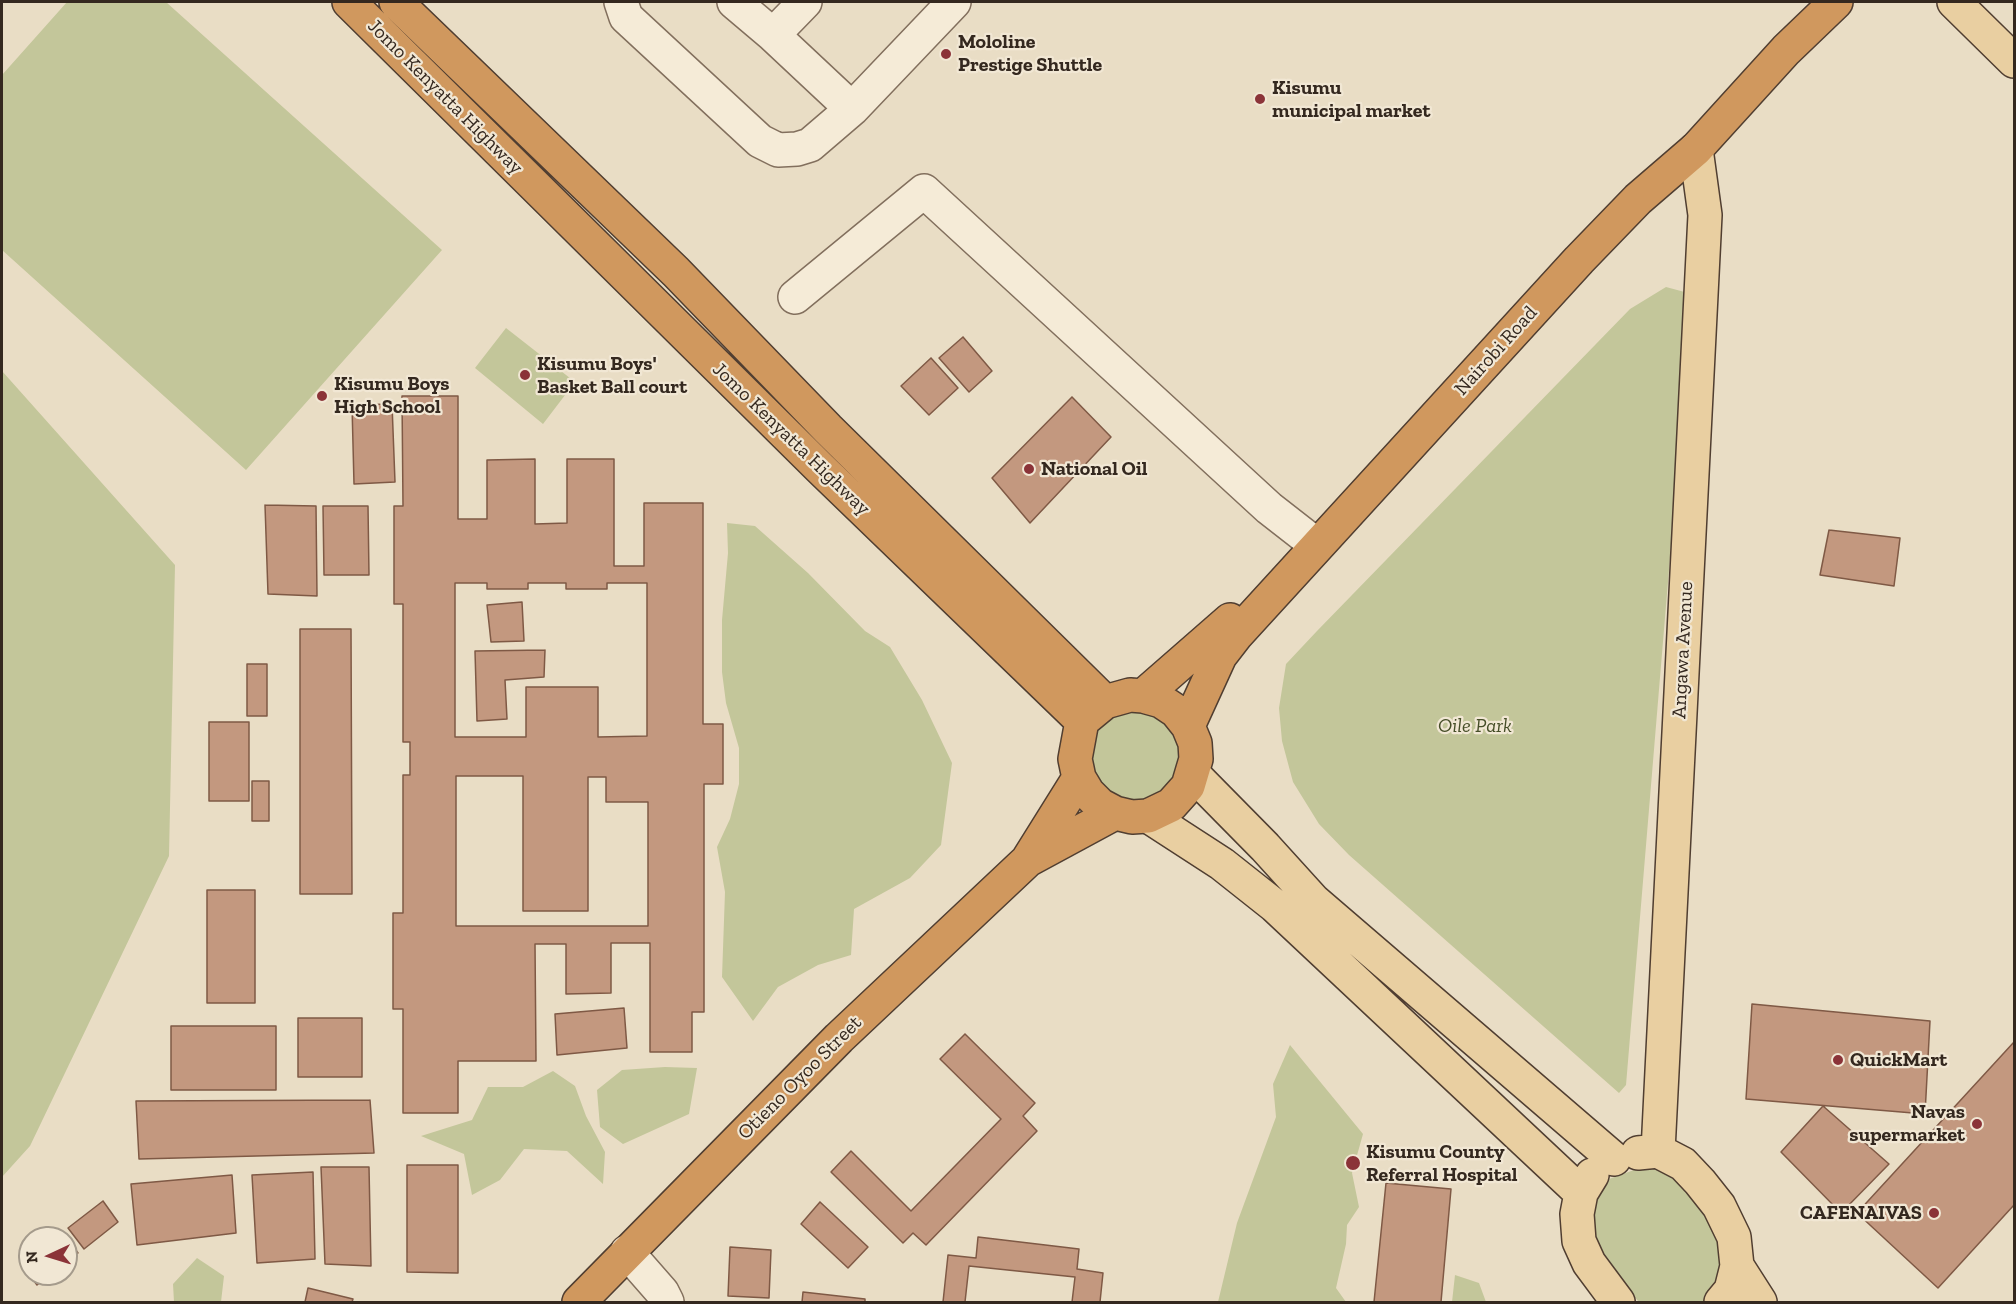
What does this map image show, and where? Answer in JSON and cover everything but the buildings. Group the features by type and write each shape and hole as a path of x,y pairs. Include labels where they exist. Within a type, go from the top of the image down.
{"highway":[{"name":"Jomo Kenyatta Highway","path":"349,2 647,298 1094,711"},
{"name":"Nairobi Road","path":"1143,696 1228,622 1310,540 1352,492 1624,208 1695,142 1826,2"},
{"name":"Nairobi Road","path":"1188,726 1220,656 1238,634 1579,260 1638,199 1696,149 1786,50 1836,2"},
{"name":"Jomo Kenyatta Highway","path":"400,3 676,272 828,429 1094,711"},
{"path":"647,298 676,272"},
{"path":"1130,695 1143,696 1161,701 1176,711 1188,726 1195,743 1196,759 1188,786 1171,805 1148,816 1132,817 1115,813 1100,805 1088,793 1079,778 1076,759 1094,711 1130,695"},
{"path":"1028,860 1079,778"},
{"path":"1028,860 1115,813"},
{"name":"Otieno Oyoo Street","path":"579,1302 847,1030 1028,860"}],"main road":[{"path":"1954,2 2014,61"},
{"name":"Angawa Avenue","path":"1658,1151 1705,215 1696,149"},
{"path":"1193,774 1314,901 1614,1159"},
{"path":"1148,816 1222,864 1275,906 1581,1193"},
{"path":"1618,1302 1588,1263 1579,1240 1577,1214 1581,1193 1592,1175 1614,1159 1658,1151 1683,1164 1700,1182 1719,1206 1734,1237 1737,1266 1731,1290 1721,1302"},
{"path":"1737,1266 1760,1302"}],"street":[{"path":"621,2 626,18 760,141 778,150 797,149 810,145 852,109 954,2"},
{"path":"734,2 852,109"},
{"path":"773,35 805,2"},
{"path":"378,29 400,3"},
{"path":"795,297 924,191 1269,508 1310,540"},
{"path":"627,1252 662,1292 667,1302"}],"green space":[{"path":"67,2 166,2 442,250 246,470 2,250 2,75"},
{"name":"Oile Park","path":"1666,287 1692,294 1626,1085 1619,1093 1349,855 1319,824 1293,782 1282,741 1279,708 1286,664 1630,309"},
{"name":"Kisumu Boys' Basket Ball court","path":"506,328 575,382 543,424 475,368"},
{"path":"2,371 175,565 169,856 30,1146 2,1177"},
{"path":"727,523 755,526 808,573 865,631 890,647 922,700 952,763 941,845 910,878 854,909 851,955 818,965 778,987 753,1021 722,977 725,892 717,847 730,819 739,784 739,748 726,703 722,672 722,620 728,553"},
{"path":"1147,701 1188,739 1175,798 1110,806 1083,761 1092,724"},
{"path":"1290,1045 1363,1134 1352,1173 1359,1207 1347,1225 1346,1244 1336,1288 1346,1302 1218,1302 1237,1223 1276,1117 1273,1084"},
{"path":"665,1067 697,1068 689,1114 623,1144 600,1127 597,1090 622,1070"},
{"path":"553,1071 575,1086 586,1116 605,1152 603,1184 567,1151 524,1149 500,1180 472,1195 464,1154 421,1136 472,1120 488,1087 523,1087"},
{"path":"1654,1167 1683,1181 1702,1201 1726,1251 1711,1302 1638,1301 1608,1267 1590,1234 1593,1198 1609,1179 1634,1170"},
{"path":"197,1258 224,1276 221,1302 174,1302 173,1284"},
{"path":"1455,1275 1479,1283 1486,1302 1452,1302"}],"place":[{"name":"Mololine Prestige Shuttle","path":"946,54"},
{"name":"Kisumu municipal market","path":"1260,99"},
{"name":"Kisumu Boys' Basket Ball court","path":"525,375"},
{"name":"Kisumu Boys High School","path":"322,396"},
{"name":"National Oil","path":"1029,469"},
{"name":"QuickMart","path":"1838,1060"},
{"name":"Navas supermarket","path":"1977,1124"},
{"name":"Kisumu County Referral Hospital","path":"1353,1163"},
{"name":"CAFENAIVAS","path":"1934,1213"}]}
